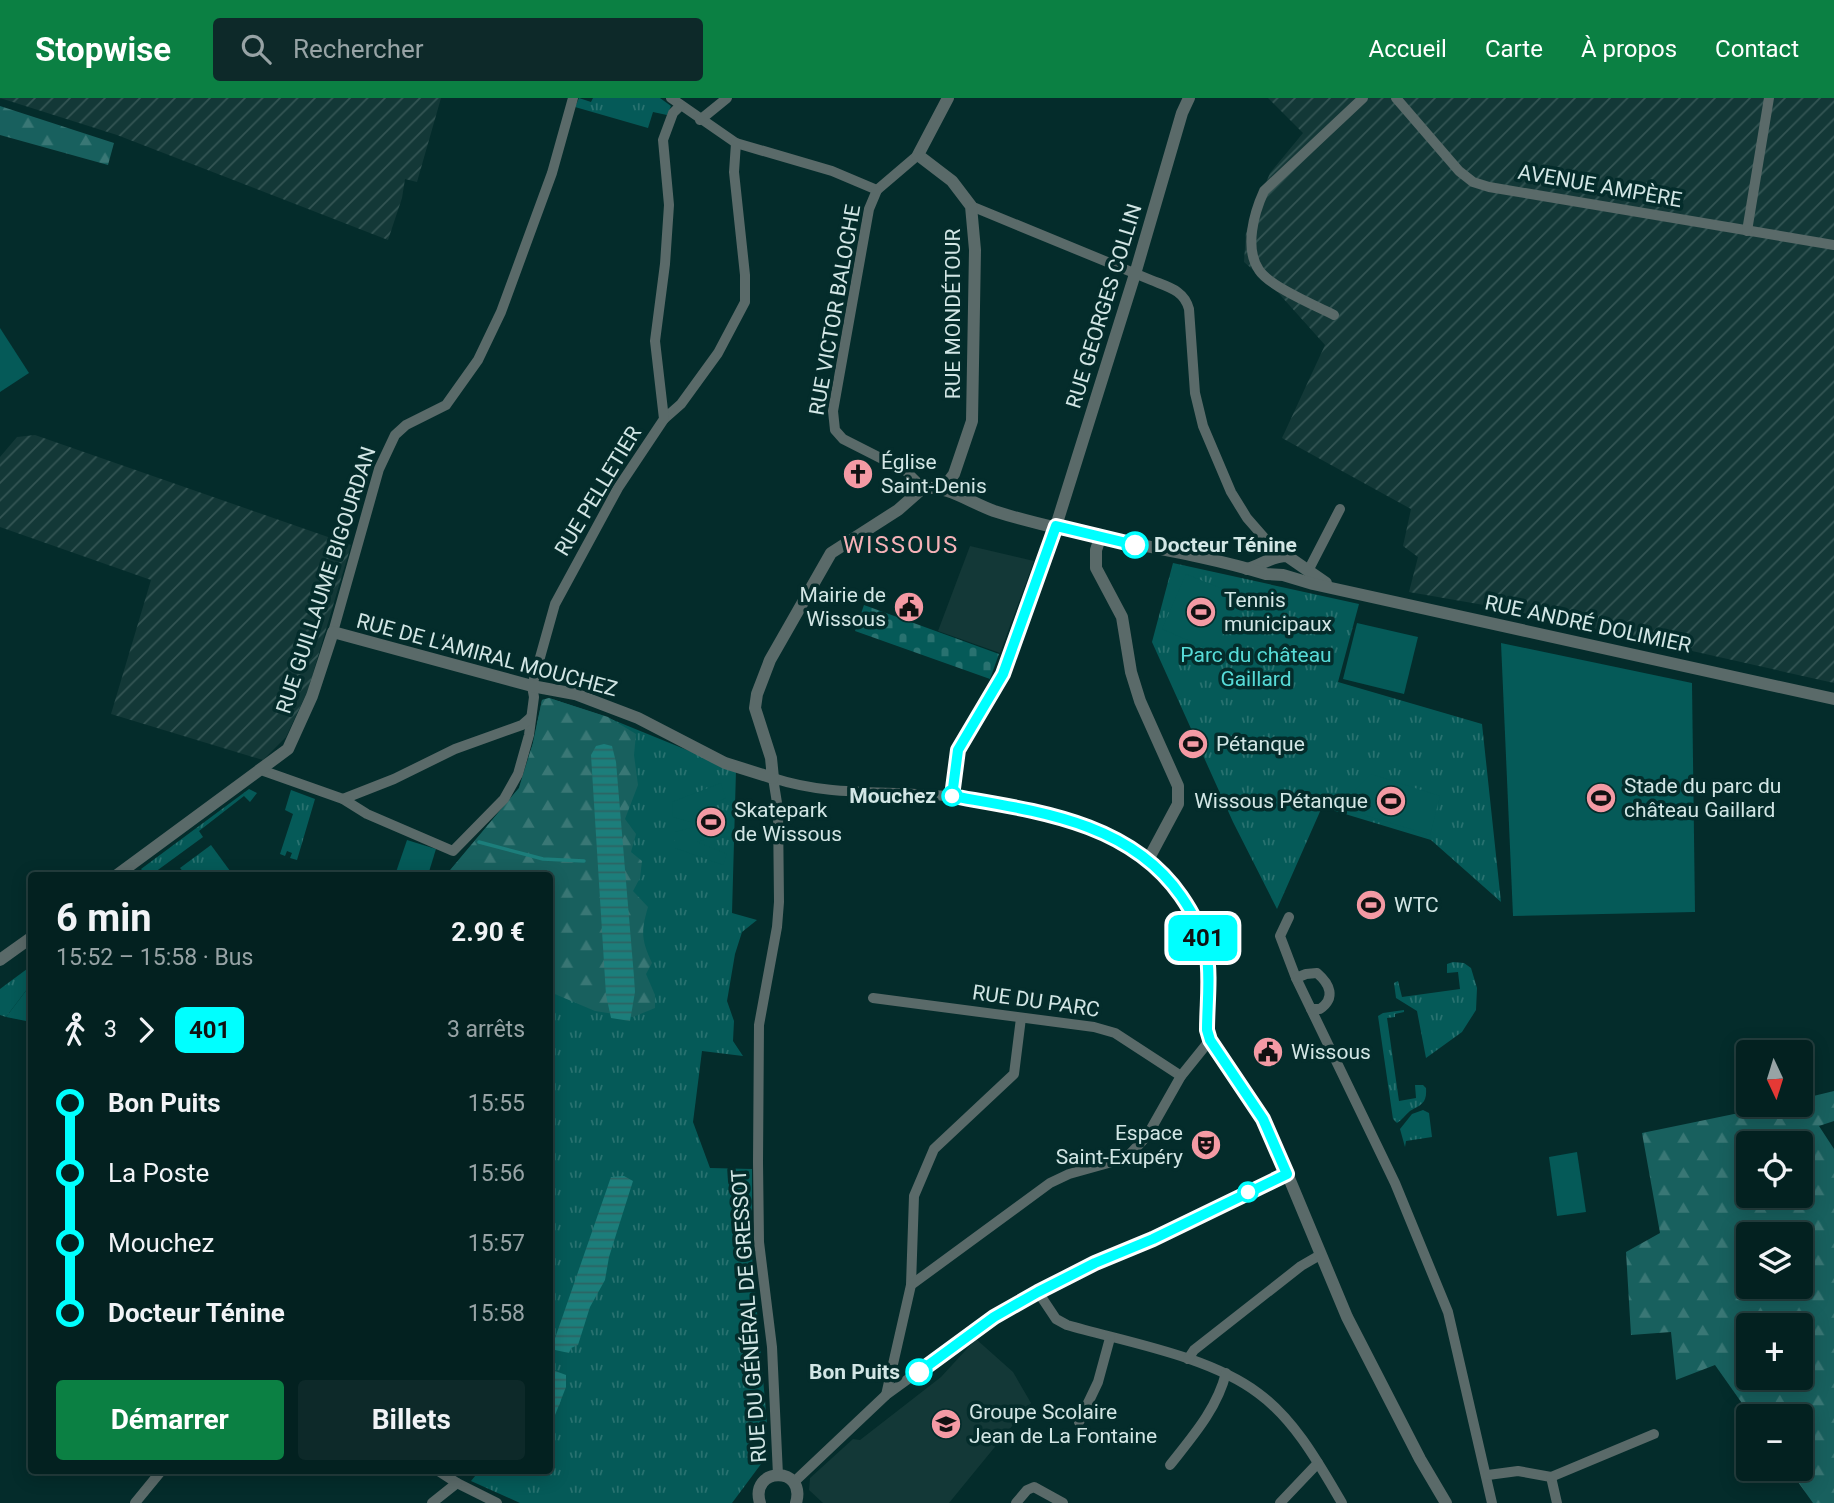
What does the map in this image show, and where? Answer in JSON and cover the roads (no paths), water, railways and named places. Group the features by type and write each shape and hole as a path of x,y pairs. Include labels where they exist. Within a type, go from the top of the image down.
{"street":[{"name":"RUE GUILLAUME BIGOURDAN","path":"121,872 288,749 312,696 379,469 395,435 406,425 446,405 478,360 501,312 552,173 573,98"},
{"path":"700,120 727,98"},
{"name":"RUE VICTOR BALOCHE","path":"923,488 906,471 843,439 835,430 833,411 869,209 877,190 918,155 948,98"},
{"name":"RUE GEORGES COLLIN","path":"1056,526 1182,113 1189,98"},
{"path":"1334,315 1270,282 1259,271 1252,244 1253,224 1264,191 1363,98"},
{"name":"AVENUE AMPÈRE","path":"1396,98 1396,102 1459,171 1473,182 1489,187 1834,245"},
{"path":"1746,231 1769,98"},
{"path":"675,102 736,143 832,171 877,190"},
{"name":"RUE PELLETIER","path":"343,799 367,814 453,851 504,799 518,774 529,736 534,697 532,686 555,604 618,488 664,419 655,341 669,205 663,140 675,102"},
{"path":"664,419 681,404 718,353 745,302 745,275 734,172 736,143"},
{"name":"RUE MONDÉTOUR","path":"918,155 952,181 971,206 975,250 972,421 954,474 942,490"},
{"path":"971,206 1181,293 1187,299 1195,393 1203,426 1231,492 1247,518 1268,542 1272,558 1264,565 1247,569"},
{"path":"774,778 771,758 755,708 757,694 770,660 831,553 898,510 923,488"},
{"name":"RUE ANDRÉ DOLIMIER","path":"923,488 942,490 994,511 1100,538 1266,575 1275,573 1834,699"},
{"path":"1296,578 1308,571 1340,509"},
{"path":"952,796 958,750 1003,674 1056,526"},
{"path":"1100,538 1096,550 1096,568 1122,617 1131,672 1139,698 1178,786 1178,804 1148,859 1177,890 1191,910 1202,936 1207,963 1207,1030 1210,1040 1263,1119 1364,1353 1446,1503"},
{"name":"RUE ANDRÉ DOLIMIER","path":"1272,558 1287,556 1333,587"},
{"name":"RUE DE L'AMIRAL MOUCHEZ","path":"332,632 532,686 563,691 603,704 638,718 725,763 796,786 831,792 952,796 1039,812 1097,829 1148,859"},
{"path":"261,770 343,799 394,779 455,749 522,725 530,718"},
{"name":"RUE DU GÉNÉRAL DE GRESSOT","path":"774,778 778,809 779,902 759,1025 758,1242 772,1347 778,1475"},
{"path":"1289,917 1280,936 1296,978 1384,1157 1448,1312 1488,1475 1492,1503"},
{"path":"0,960 28,940"},
{"path":"1296,978 1317,972 1329,986 1327,1004 1320,1009 1311,1009"},
{"name":"RUE DU PARC","path":"873,998 1094,1027 1115,1034 1181,1076"},
{"path":"886,1395 911,1284 914,1196 934,1149 1014,1074 1021,1018"},
{"path":"911,1284 1050,1182 1130,1154 1147,1136 1181,1076 1210,1040"},
{"path":"794,1482 886,1395 994,1317 1095,1263 1153,1239 1287,1174"},
{"path":"1188,1359 1194,1350 1301,1266 1320,1255"},
{"path":"1038,1292 1056,1319 1067,1325 1188,1359 1226,1373 1259,1393 1281,1413 1318,1463 1342,1503"},
{"path":"1079,1422 1098,1382 1110,1338"},
{"path":"1170,1465 1215,1404 1226,1373"},
{"path":"1488,1475 1518,1471 1551,1477 1654,1434"},
{"path":"1280,1503 1318,1463"},
{"path":"135,1503 159,1474"},
{"path":"443,1474 497,1503"},
{"path":"757,1502 762,1483 778,1475 794,1482 800,1502"},
{"path":"1551,1477 1557,1503"},
{"path":"432,1503 457,1483"},
{"path":"1016,1503 1027,1490 1034,1487 1063,1503"},
{"path":"1485,1503 1490,1490"}],"waterway":[{"path":"479,842 543,859 584,861"}],"place":[{"name":"Église Saint-Denis","path":"858,474"},
{"name":"Docteur Ténine","path":"1135,545"},
{"name":"Mairie de Wissous","path":"909,607"},
{"name":"Tennis municipaux","path":"1201,612"},
{"name":"Pétanque","path":"1193,744"},
{"name":"Mouchez","path":"952,796"},
{"name":"Stade du parc du château Gaillard","path":"1601,798"},
{"name":"Wissous Pétanque","path":"1391,801"},
{"name":"Skatepark de Wissous","path":"711,822"},
{"name":"WTC","path":"1371,905"},
{"name":"Wissous","path":"1268,1052"},
{"name":"Espace Saint-Exupéry","path":"1206,1145"},
{"name":"Bon Puits","path":"919,1372"},
{"name":"Groupe Scolaire Jean de La Fontaine","path":"946,1424"}],"district":[{"name":"WISSOUS","path":"901,545"}],"park label":[{"name":"Parc du château Gaillard","path":"1256,667"}]}
